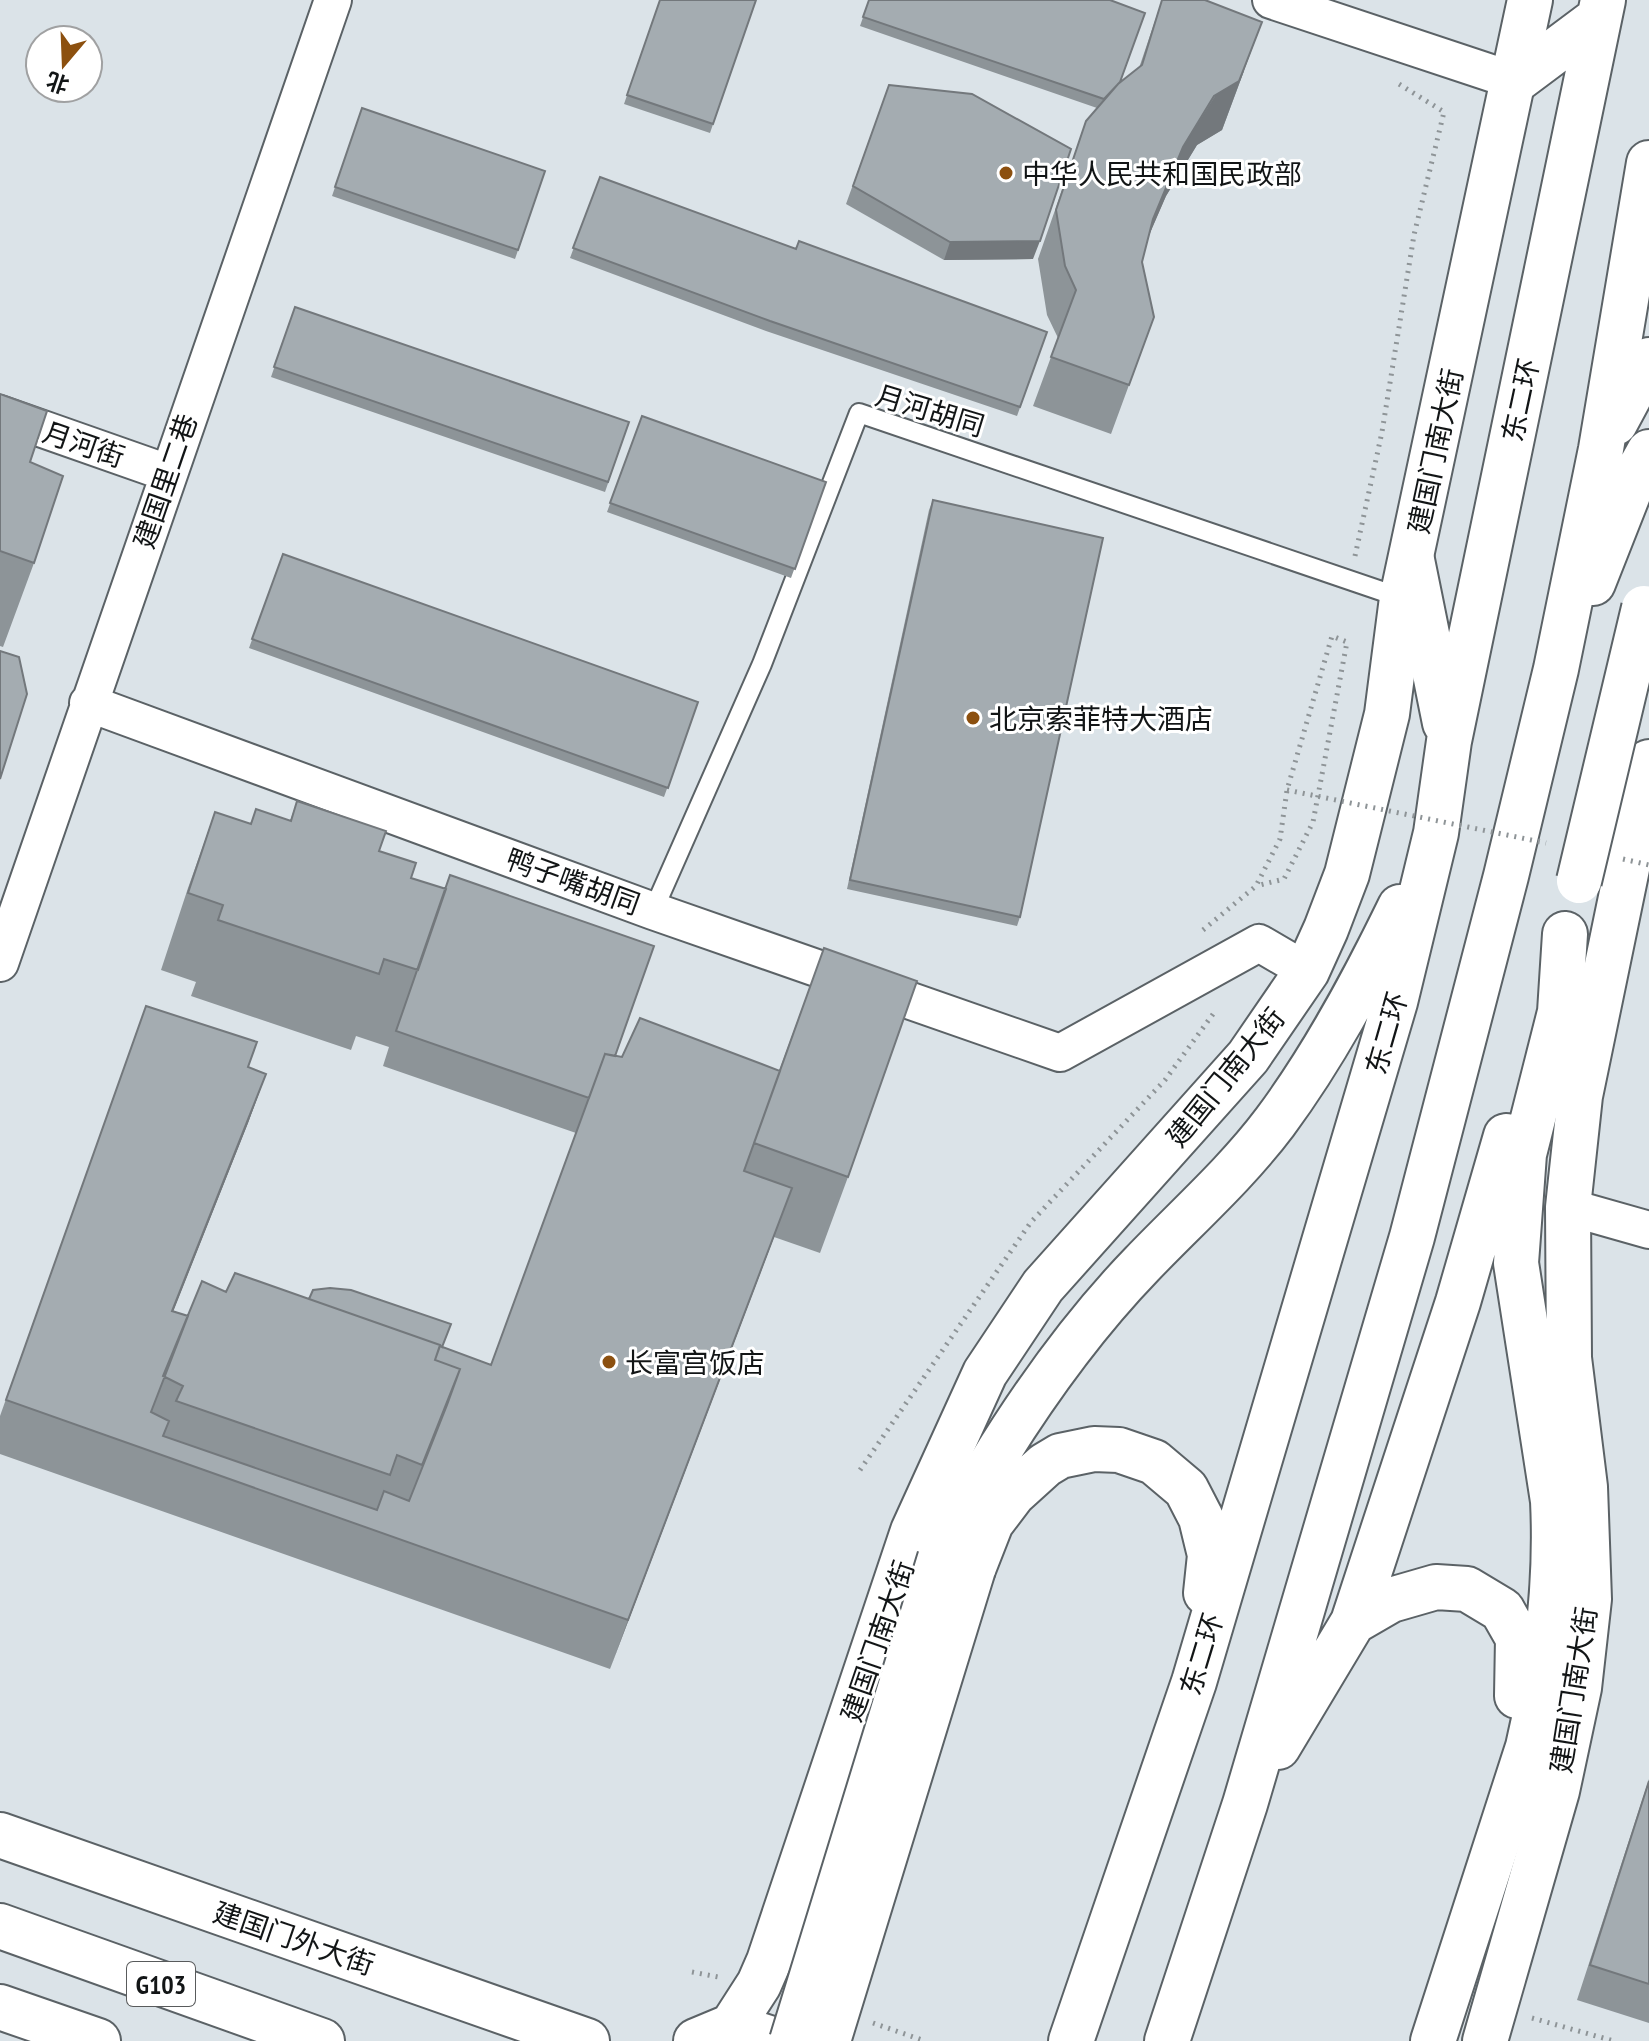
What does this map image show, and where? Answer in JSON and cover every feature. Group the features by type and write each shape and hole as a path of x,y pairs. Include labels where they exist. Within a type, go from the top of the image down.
{"main road":[{"name":"建国门南大街","path":"714,2034 759,1984 769,1961 913,1531 985,1373 1043,1286 1248,1057 1307,971 1326,929 1350,860 1387,714 1407,579 1530,0"},
{"path":"1515,81 1600,10"},
{"name":"东二环","path":"1071,2041 1194,1682 1395,1002 1436,833 1449,741 1600,10"},
{"path":"1167,2041 1245,1804 1412,1237 1506,876 1556,669 1601,449 1649,163"},
{"path":"1601,449 1649,360"},
{"path":"1556,669 1634,479 1649,452"},
{"path":"1407,579 1449,741"},
{"path":"1402,2041 1516,1741 1537,1709 1551,1617 1555,1535 1553,1501 1516,1263 1524,1154 1560,1012 1569,863 1649,583"},
{"name":"建国门南大街","path":"1491,2024 1557,1791 1579,1688 1589,1599 1585,1487 1569,1358 1568,1207 1580,1096 1649,762"},
{"path":"828,2041 956,1563 951,1529 1041,1386 1140,1265 1203,1204 1274,1123 1368,974 1436,833"},
{"path":"1245,1804 1353,1622 1458,1302 1565,934"},
{"path":"792,2041 956,1563 1006,1504 1045,1465 1060,1456 1094,1449 1119,1450 1154,1462 1186,1489 1201,1518 1210,1555 1194,1682"},
{"path":"1353,1622 1391,1600 1436,1587 1467,1589 1502,1610 1518,1638 1516,1741 1433,2041"},
{"name":"建国门外大街","path":"0,1835 581,2040"},
{"name":"G103","path":"0,1926 322,2041"},
{"path":"0,2007 98,2041"},
{"path":"714,2034 778,2041"}],"street":[{"name":"建国里二巷","path":"0,963 333,0"},
{"path":"1271,0 1515,81"},
{"name":"月河街","path":"0,414 168,473"},
{"name":"鸭子嘴胡同","path":"88,703 653,911 1060,1053 1259,943 1307,971"},
{"path":"1568,1207 1649,1230"}],"lane":[{"name":"月河胡同","path":"653,911 762,664 859,413 1407,579"}],"path":[{"path":"1353,567 1382,432 1414,235 1444,112 1399,84 1405,45"},
{"path":"1194,937 1256,886 1284,879 1313,822 1347,642 1332,636 1287,790 1280,839 1256,886"},
{"path":"1287,790 1569,863"},
{"path":"1619,858 1649,865"},
{"path":"1491,2024 1614,2041"}],"building":[{"path":"660,0 756,0 713,124 627,95"},
{"path":"869,0 1110,0 1145,13 1120,82 1104,99 863,17"},
{"path":"1162,0 1205,0 1262,22 1239,81 1214,96 1183,147 1153,219 1142,262 1154,317 1129,385 1051,357 1076,290 1065,266 1056,210 1086,121 1118,84 1142,65"},
{"path":"889,85 972,94 1071,149 1040,241 950,242 853,186"},
{"path":"362,108 545,171 518,250 335,187"},
{"path":"600,177 796,249 799,241 1047,332 1020,407 770,321 573,248"},
{"path":"295,307 629,422 608,482 274,367"},
{"path":"0,394 47,411 30,462 63,476 34,563 0,551"},
{"path":"642,416 826,482 795,569 610,503"},
{"name":"北京索菲特大酒店","path":"933,500 1103,538 1020,917 850,880"},
{"path":"283,554 698,702 668,788 252,639"},
{"path":"0,651 19,657 27,694 0,779"},
{"path":"297,801 386,831 379,851 416,863 411,878 446,889 418,970 384,959 379,974 218,920 223,905 188,893 215,812 251,824 256,809 291,821"},
{"path":"450,875 654,946 615,1056 605,1054 589,1098 396,1031"},
{"path":"824,948 917,981 848,1177 754,1143"},
{"name":"长富宫饭店","path":"146,1006 257,1042 248,1067 266,1074 172,1311 188,1316 151,1412 169,1421 163,1436 377,1510 384,1491 409,1501 447,1405 460,1369 435,1360 440,1346 491,1365 605,1054 622,1057 640,1018 780,1071 744,1171 792,1188 628,1620 6,1400"},
{"path":"235,1273 440,1345 435,1360 460,1369 422,1465 397,1455 390,1475 176,1401 183,1386 163,1376 202,1281 226,1292"},
{"path":"313,1290 351,1290 451,1324 442,1347 309,1299"},
{"path":"1649,1781 1649,1984 1590,1965"}],"place":[{"name":"中华人民共和国民政部","path":"1006,173"},
{"name":"北京索菲特大酒店","path":"973,718"},
{"name":"长富宫饭店","path":"609,1362"}]}
